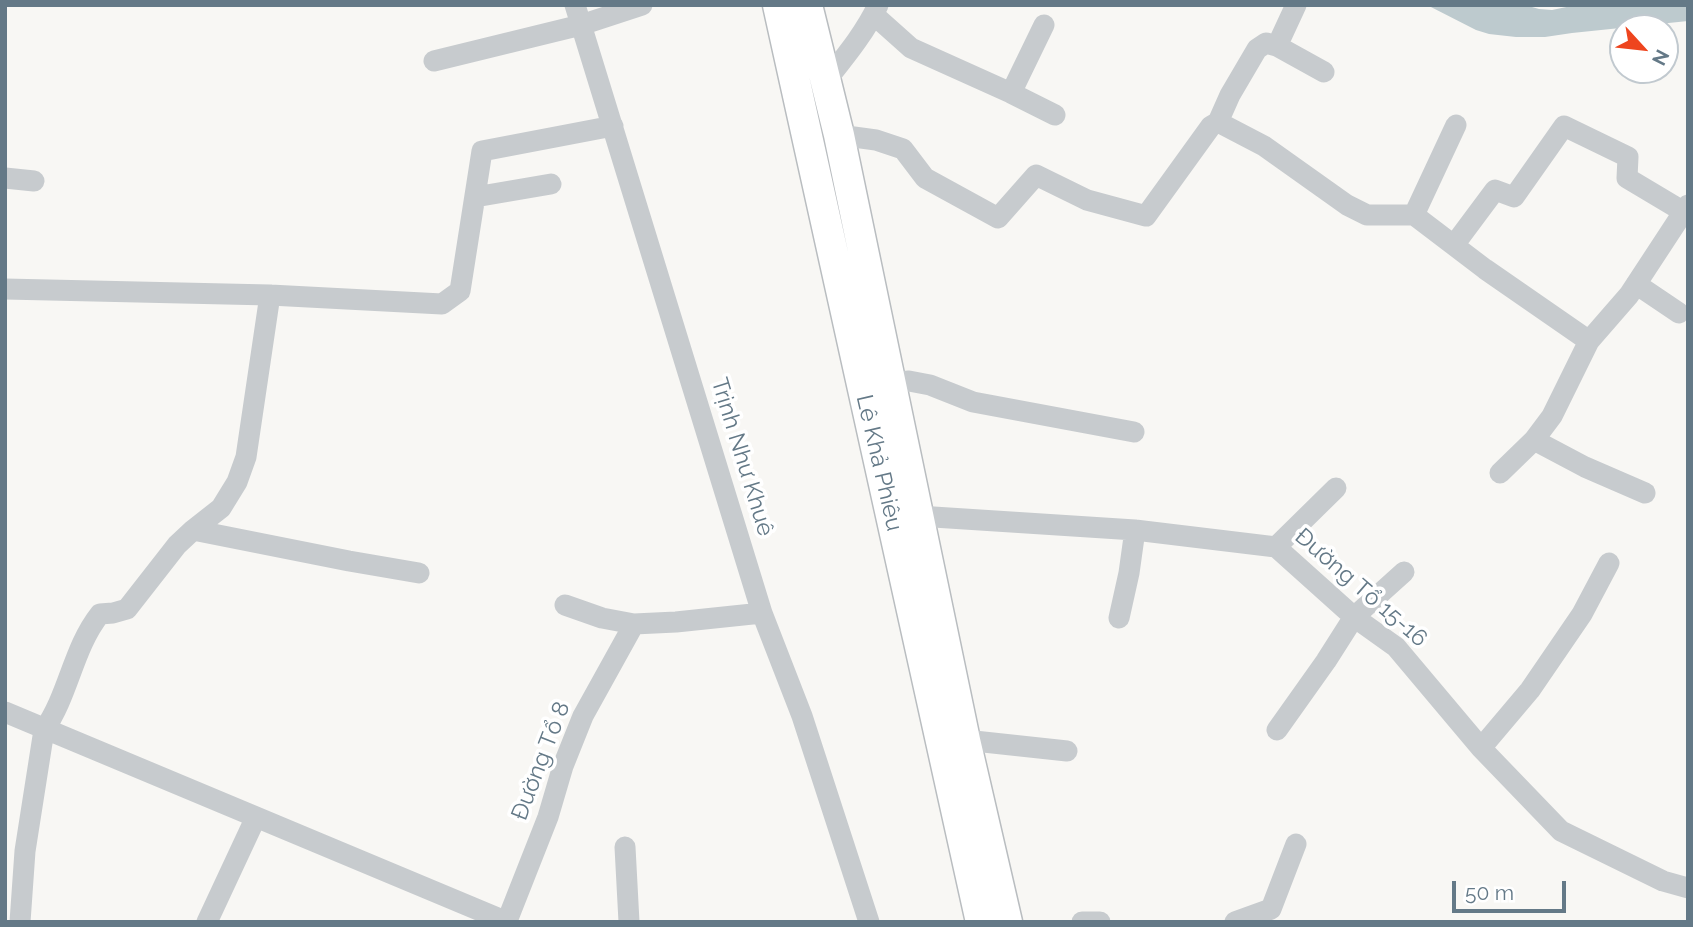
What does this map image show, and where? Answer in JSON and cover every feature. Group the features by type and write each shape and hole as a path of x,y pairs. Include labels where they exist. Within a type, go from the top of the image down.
{"highway":[{"name":"Lê Khả Phiêu","path":"778,5 981,922"},
{"name":"Lê Khả Phiêu","path":"807,5 839,135 965,740 1007,922"}],"street":[{"path":"434,61 578,15 642,5"},
{"path":"1277,46 1296,5"},
{"path":"825,82 876,10 911,48 1055,115"},
{"name":"Trịnh Như Khuê","path":"578,15 762,613 802,716 869,922"},
{"path":"1011,93 1044,25"},
{"path":"839,135 904,149 925,178 998,218 1036,175 1087,200 1146,216 1211,126 1219,122 1230,95 1257,49 1266,43 1277,46 1324,72"},
{"path":"1219,122 1264,146 1347,205 1367,215 1414,215 1485,269 1589,341"},
{"path":"1414,215 1456,125"},
{"path":"5,289 270,295 442,304 460,291 482,151 613,126"},
{"path":"1454,245 1495,190 1514,197 1564,126 1628,157 1627,178 1686,208 1636,285 1589,341 1552,416 1534,440 1500,473"},
{"path":"5,178 34,181"},
{"path":"475,197 551,184"},
{"path":"1636,285 1679,313"},
{"path":"20,922 25,851 44,730 54,716 74,660 94,621 100,614 127,609 177,545 221,508 236,481 246,457 270,295"},
{"path":"891,383 909,381 930,385 973,402 1134,432"},
{"path":"1534,440 1585,467 1645,493"},
{"path":"1276,547 1336,488"},
{"name":"Đường Tổ 15-16","path":"918,516 1135,530 1276,547 1353,617 1396,647 1481,748 1561,831 1663,881 1688,888"},
{"path":"193,530 419,573"},
{"path":"1119,618 1135,530"},
{"path":"1481,748 1530,690 1582,614 1609,563"},
{"path":"1277,730 1353,617 1404,572"},
{"path":"565,605 602,618 634,624 762,613"},
{"name":"Đường Tổ 8","path":"507,922 548,817 563,766 583,716 634,624"},
{"path":"5,712 507,922"},
{"path":"965,740 1067,751"},
{"path":"207,922 256,817"},
{"path":"1235,922 1270,909 1296,844"},
{"path":"625,847 629,922"},
{"path":"1082,922 1100,922"}],"shaded area":[{"path":"1427,5 1525,5 1552,10 1576,5 1688,5 1688,21 1679,22 1679,14 1609,14 1609,29 1545,37 1516,37 1476,30"}]}
